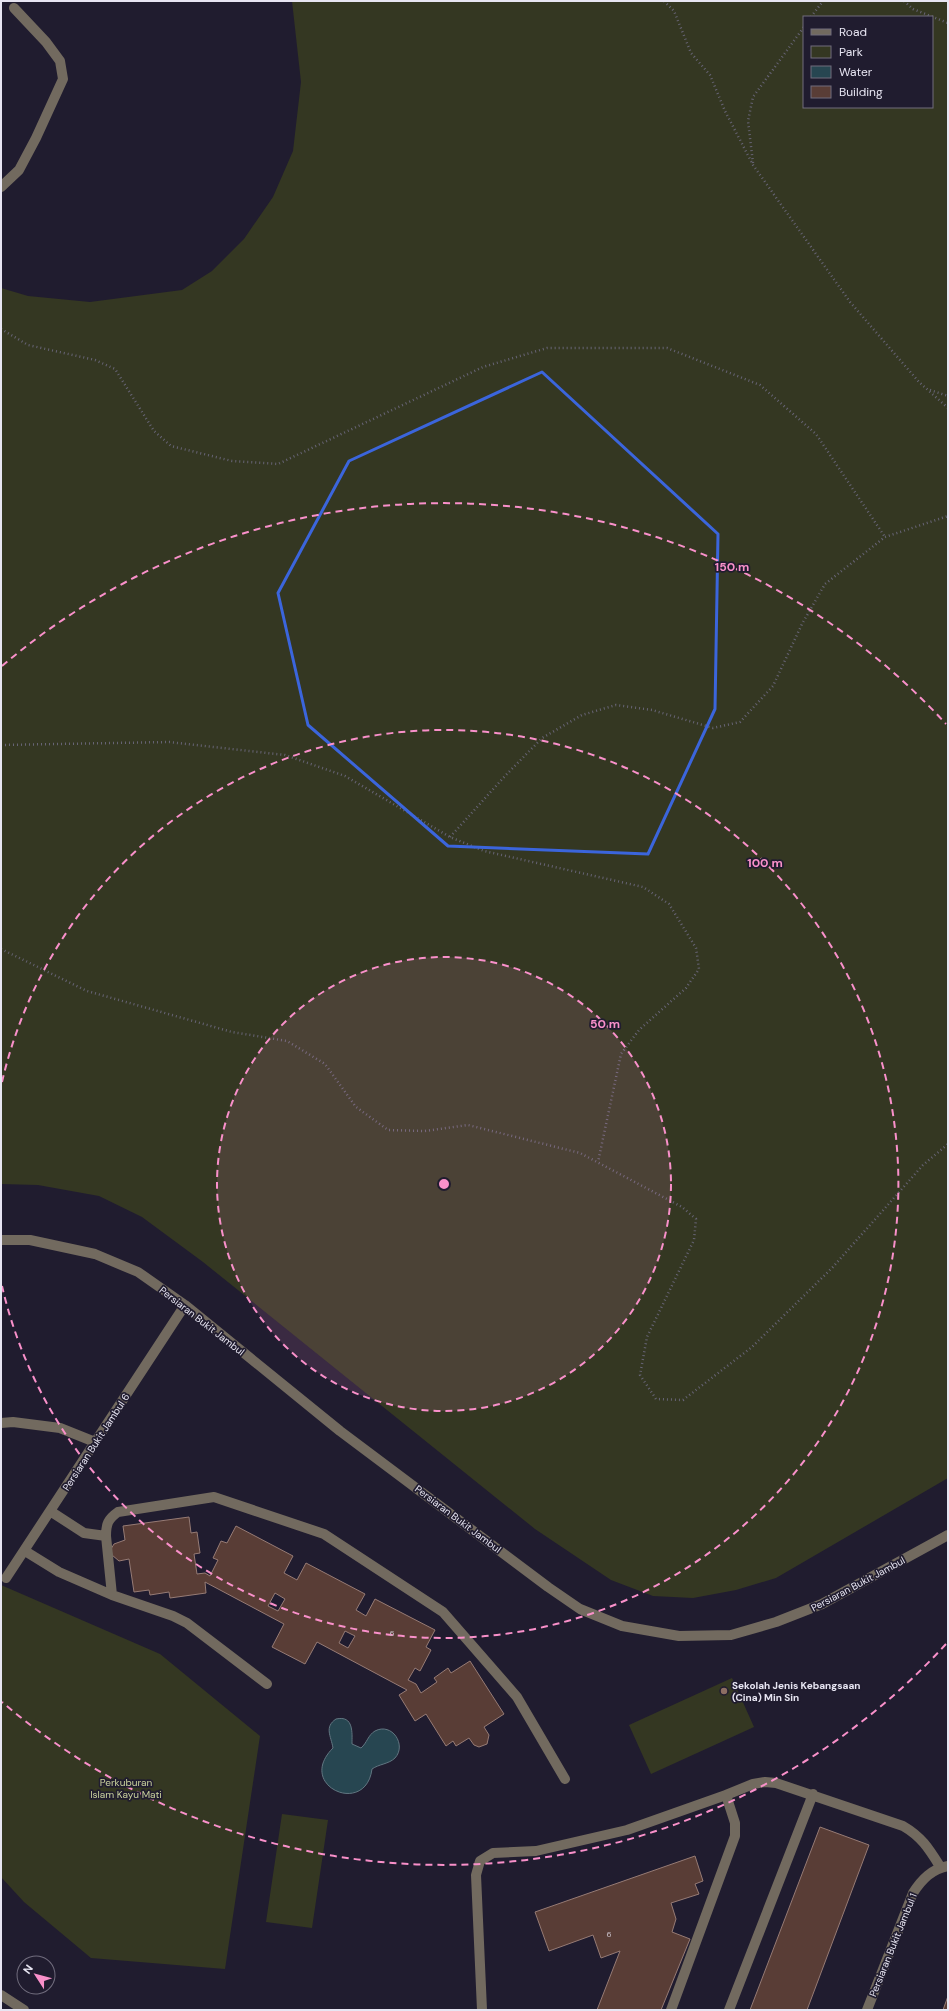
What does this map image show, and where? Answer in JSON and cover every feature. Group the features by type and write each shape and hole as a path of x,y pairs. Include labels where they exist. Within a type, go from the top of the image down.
{"street":[{"path":"1,187 18,170 36,138 63,79 60,61 46,42 14,8"},
{"name":"Persiaran Bukit Jambul","path":"1,1240 30,1240 95,1254 138,1272 185,1305 340,1431 548,1587 580,1608 622,1626 679,1636 731,1635 776,1622 822,1604 948,1535"},
{"name":"Persiaran Bukit Jambul 6","path":"6,1578 185,1305"},
{"path":"1,1423 13,1422 60,1428 96,1442"},
{"path":"112,1596 106,1528 109,1518 118,1512 214,1498 324,1534 443,1612 517,1697 565,1779"},
{"path":"50,1511 84,1533 106,1536"},
{"path":"25,1551 59,1572 112,1596 173,1616 187,1623 267,1684"},
{"path":"482,2010 476,1875 480,1861 493,1853 536,1850 627,1830 764,1782 776,1783 810,1793 903,1826 916,1833 944,1867"},
{"path":"729,2010 810,1793"},
{"path":"671,2010 735,1836 735,1823 726,1795"},
{"name":"Persiaran Bukit Jambul 1","path":"867,2010 913,1893 920,1882 930,1873 944,1867"},
{"path":"1,1995 24,2010"}],"path":[{"path":"664,1 674,11 691,53 710,75 725,111 753,165 850,302 919,382 948,408"},
{"path":"812,16 823,1"},
{"path":"904,1 913,10 929,16"},
{"path":"933,17 948,23"},
{"path":"753,165 748,122 753,97 803,28"},
{"path":"1,329 28,345 95,360 115,369 154,431 171,446 232,461 278,464 482,368 547,348 667,348 760,385 816,434 885,537"},
{"path":"928,389 948,396"},
{"path":"450,838 505,776 542,738 582,715 616,705 652,710 713,728 740,722 773,686 802,624 825,584 885,537 948,516"},
{"path":"1,745 169,742 285,755 345,776 450,838 484,851 643,887 669,904 696,948 699,969 686,988 639,1030 621,1054 598,1162"},
{"path":"1,948 87,992 232,1032 287,1042 325,1064 356,1107 388,1130 425,1131 468,1125 580,1153 682,1207 696,1219 694,1240 647,1337 640,1375 656,1399 683,1400 752,1347 832,1267 923,1165 948,1144"}],"highlighted area":[{"path":"542,372 718,534 715,709 648,854 448,846 308,725 278,593 349,461"}],"green space":[{"path":"292,1 948,1 948,1478 776,1578 736,1590 693,1598 653,1596 611,1580 535,1529 203,1262 142,1217 99,1196 38,1185 1,1184 1,288 28,296 90,302 182,290 212,271 244,239 273,197 293,151 301,82"},
{"name":"Perkuburan Islam Kayu Mati","path":"1,1585 160,1654 260,1736 225,1969 91,1958 24,1902 1,1877"},
{"path":"732,1678 754,1727 651,1774 629,1725"},
{"path":"282,1814 328,1820 312,1928 266,1922"}],"water":[{"path":"342,1718 349,1722 352,1730 352,1744 361,1748 375,1731 381,1729 392,1732 398,1741 398,1753 395,1758 390,1762 372,1769 367,1783 358,1791 347,1793 336,1791 327,1784 322,1774 324,1762 333,1748 329,1732 330,1725 336,1719"}],"building":[{"path":"189,1517 191,1533 197,1532 200,1553 194,1554 197,1574 205,1573 210,1576 218,1560 213,1558 221,1541 227,1543 236,1526 293,1556 284,1573 297,1580 306,1563 365,1594 356,1610 366,1616 375,1599 435,1630 426,1647 431,1650 420,1671 415,1668 408,1680 416,1684 421,1693 437,1682 434,1678 448,1668 451,1673 470,1661 504,1714 484,1727 489,1735 487,1744 479,1747 474,1745 469,1738 456,1746 453,1741 446,1746 426,1714 415,1721 399,1695 407,1690 317,1642 305,1664 272,1647 284,1624 205,1582 206,1593 170,1598 169,1592 150,1595 149,1590 134,1592 129,1559 119,1561 112,1555 111,1549 114,1544 125,1540 123,1526","holes":["275,1593 285,1599 278,1611 268,1606","345,1631 355,1636 348,1648 339,1643"]},
{"path":"820,1827 869,1845 807,2010 750,2010"},
{"path":"695,1856 703,1881 695,1884 699,1894 671,1903 676,1919 672,1932 690,1939 661,2010 597,2010 620,1951 601,1958 593,1935 549,1951 535,1912"},
{"path":"948,1996 948,2010 943,2010"}],"place":[{"name":"Sekolah Jenis Kebangsaan (Cina) Min Sin","path":"724,1691"}]}
